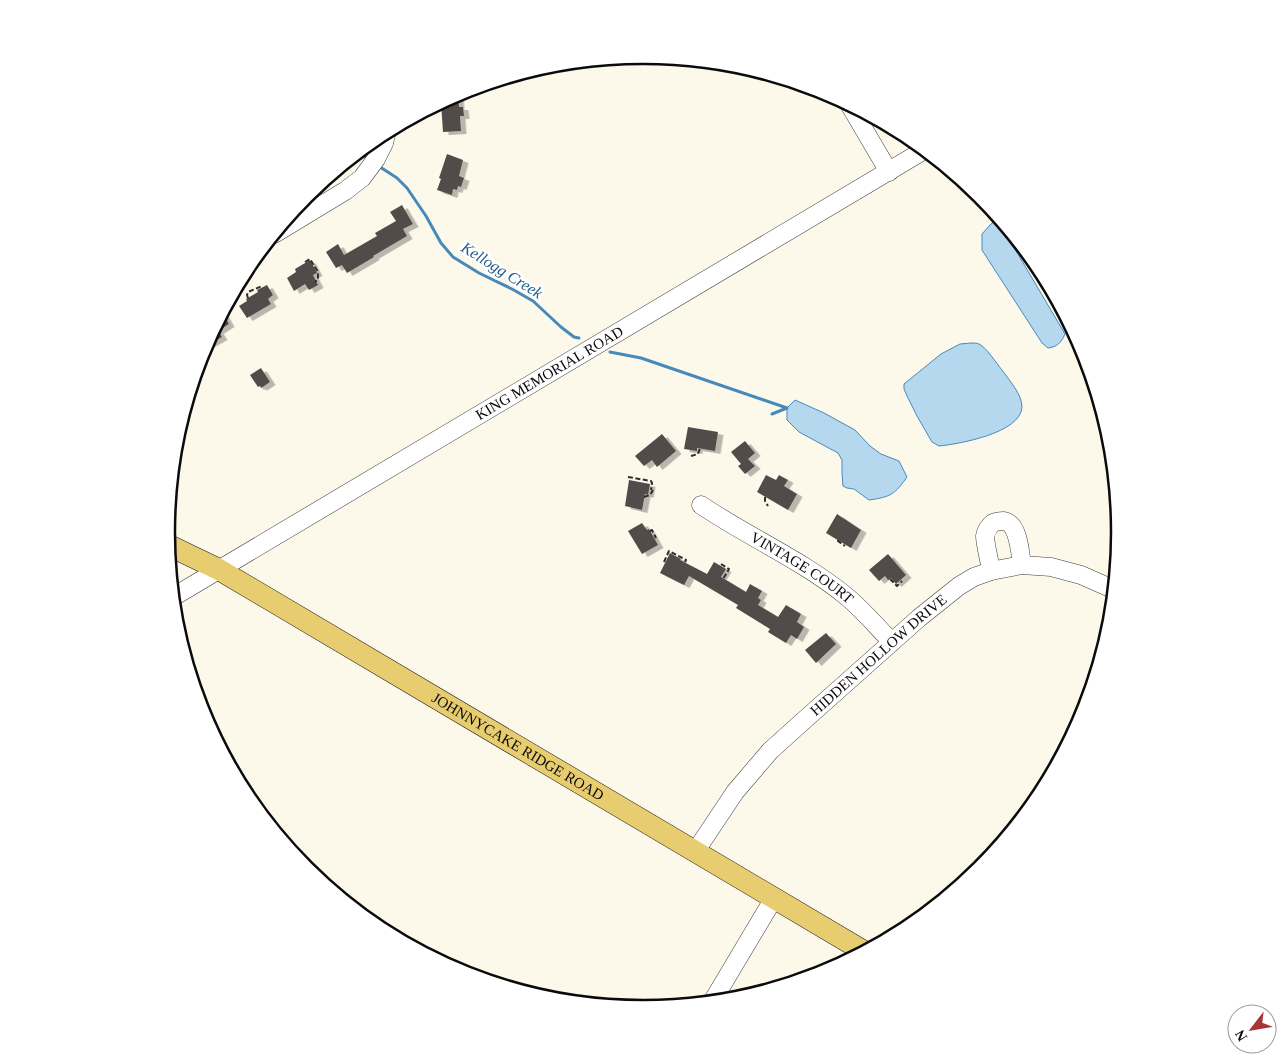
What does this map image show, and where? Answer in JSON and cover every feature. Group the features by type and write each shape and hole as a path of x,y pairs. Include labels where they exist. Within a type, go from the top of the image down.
{"main road":[{"name":"JOHNNYCAKE RIDGE ROAD","path":"176,549 218,569 858,948"}],"street":[{"path":"855,114 889,172"},
{"path":"290,224 356,183 372,165 384,142"},
{"name":"KING MEMORIAL ROAD","path":"179,593 919,154"},
{"name":"VINTAGE COURT","path":"701,504 727,522 821,578 847,597 892,642"},
{"path":"992,571 985,536 989,528 998,521 1010,523 1015,529 1022,565"},
{"name":"HIDDEN HOLLOW DRIVE","path":"695,852 735,792 770,751 892,642 959,586 992,571 1022,565 1051,567 1081,575 1109,587"},
{"path":"717,994 774,898"}],"path":[{"path":"305,262 310,259 318,272 318,279 315,282"},
{"path":"248,298 248,292 262,286"},
{"path":"691,456 698,454 700,448"},
{"path":"628,477 651,481 652,490 650,494 644,497"},
{"path":"765,497 768,506"},
{"path":"650,531 652,530 656,538"},
{"path":"838,540 845,546"},
{"path":"664,562 669,551 686,560 685,562"},
{"path":"721,564 729,569 723,579"},
{"path":"890,579 897,586 902,581"}],"water":[{"path":"994,221 1012,243 1065,334 1056,346 1048,348 1042,343 982,250 982,234"},
{"path":"977,343 982,346 991,356 1015,387 1022,407 1019,416 1001,430 974,440 939,446 932,442 917,416 904,389 904,384 941,354 960,344"},
{"path":"795,400 855,430 870,446 881,454 899,461 907,477 892,494 883,498 869,500 854,489 843,486 842,460 838,453 799,432 787,420 787,408"}],"building":[{"path":"459,102 459,107 463,107 464,116 460,116 461,131 443,132 441,109"},
{"path":"447,154 463,160 459,176 464,178 461,187 458,186 457,190 453,189 452,195 437,190"},
{"path":"402,205 413,224 403,229 407,236 347,273 342,265 336,268 326,252 338,244 344,255 377,236 375,233 396,221 390,212"},
{"path":"310,260 317,273 313,275 318,285 309,290 305,284 294,291 287,278 296,272 295,269"},
{"path":"267,285 273,295 268,299 271,304 247,318 239,306 258,292 257,290"},
{"path":"227,320 229,324 223,328"},
{"path":"261,368 270,382 261,388 260,386 258,387 250,375"},
{"path":"688,427 718,432 715,451 697,448 697,451 684,449"},
{"path":"662,434 676,451 657,467 652,460 644,466 635,456"},
{"path":"745,441 755,453 748,459 755,466 745,474 738,466 741,464 731,452"},
{"path":"766,475 776,480 779,475 788,480 784,486 797,494 788,510 757,492"},
{"path":"629,480 650,484 648,495 645,494 642,510 625,506"},
{"path":"837,514 861,530 851,548 826,533"},
{"path":"642,523 647,530 649,529 658,545 642,554 628,531"},
{"path":"670,553 707,574 714,562 726,569 721,577 746,592 750,584 762,591 758,598 761,600 758,605 778,617 786,605 801,614 797,622 804,627 797,639 791,635 786,643 768,632 770,629 736,608 738,605 689,576 684,585 660,573"},
{"path":"888,554 906,575 896,584 891,578 888,580 885,576 879,581 869,570"},
{"path":"826,633 836,644 816,663 805,650"}],"waterway":[{"name":"Kellogg Creek","path":"364,156 368,159"},
{"name":"Kellogg Creek","path":"377,165 397,178 407,188 441,243 453,257 533,301 561,327 574,337 579,338"},
{"name":"Kellogg Creek","path":"610,352 641,358 787,408 772,414"}]}
